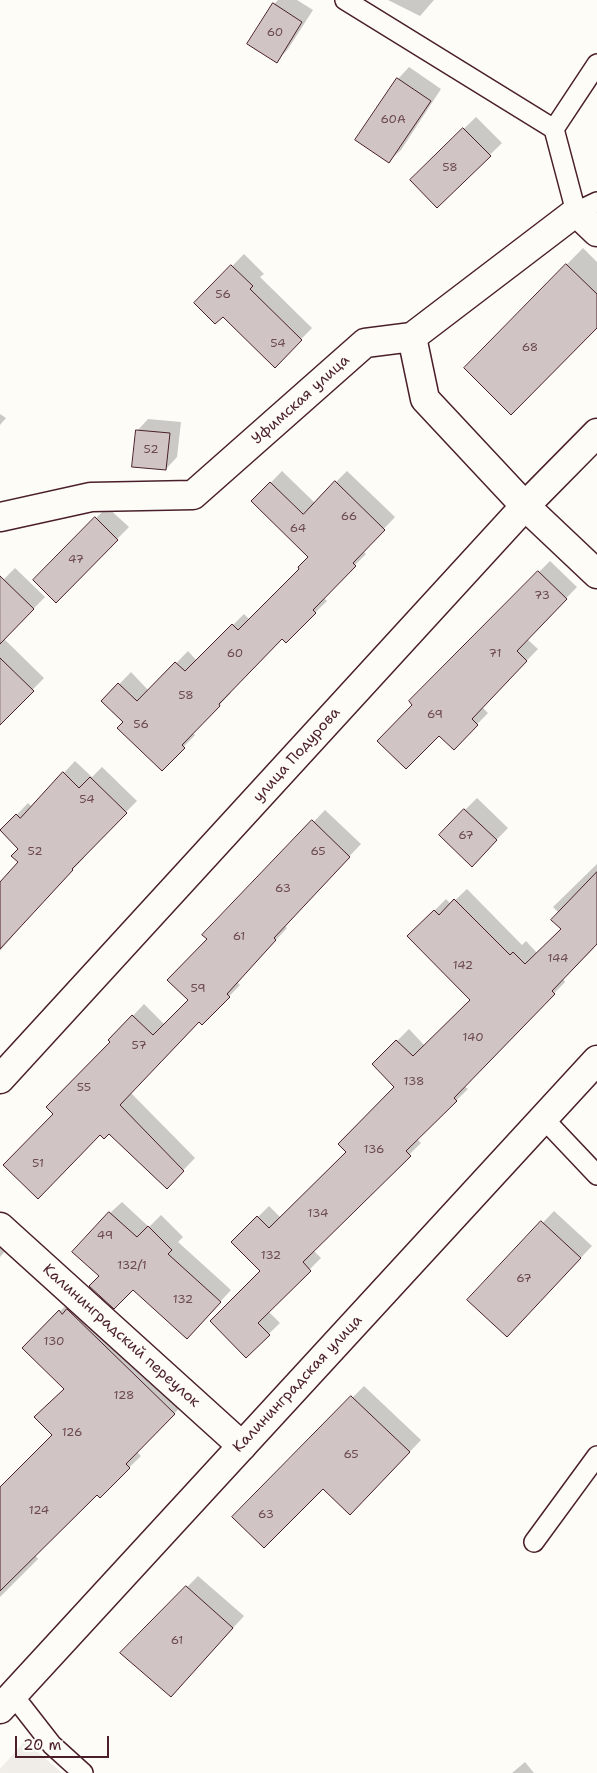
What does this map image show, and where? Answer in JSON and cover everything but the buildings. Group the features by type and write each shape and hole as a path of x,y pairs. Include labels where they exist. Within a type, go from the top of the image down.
{"street":[{"path":"597,232 586,207 412,337 426,399 525,506 597,574"},
{"name":"Уфимская улица","path":"0,517 91,497 193,495 365,343 412,337"},
{"name":"улица Подурова","path":"0,1079 525,506 597,433"},
{"name":"Калининградская улица","path":"6,1702 597,1060"},
{"name":"Калининградский переулок","path":"0,1227 242,1446"}],"lane":[{"path":"345,0 554,129 586,207"},
{"path":"554,129 597,64"},
{"path":"543,1118 597,1175"},
{"path":"534,1542 597,1456"},
{"path":"6,1702 83,1773"}],"shaded area":[{"path":"25,1741 62,1773 0,1773 0,1769"}]}
